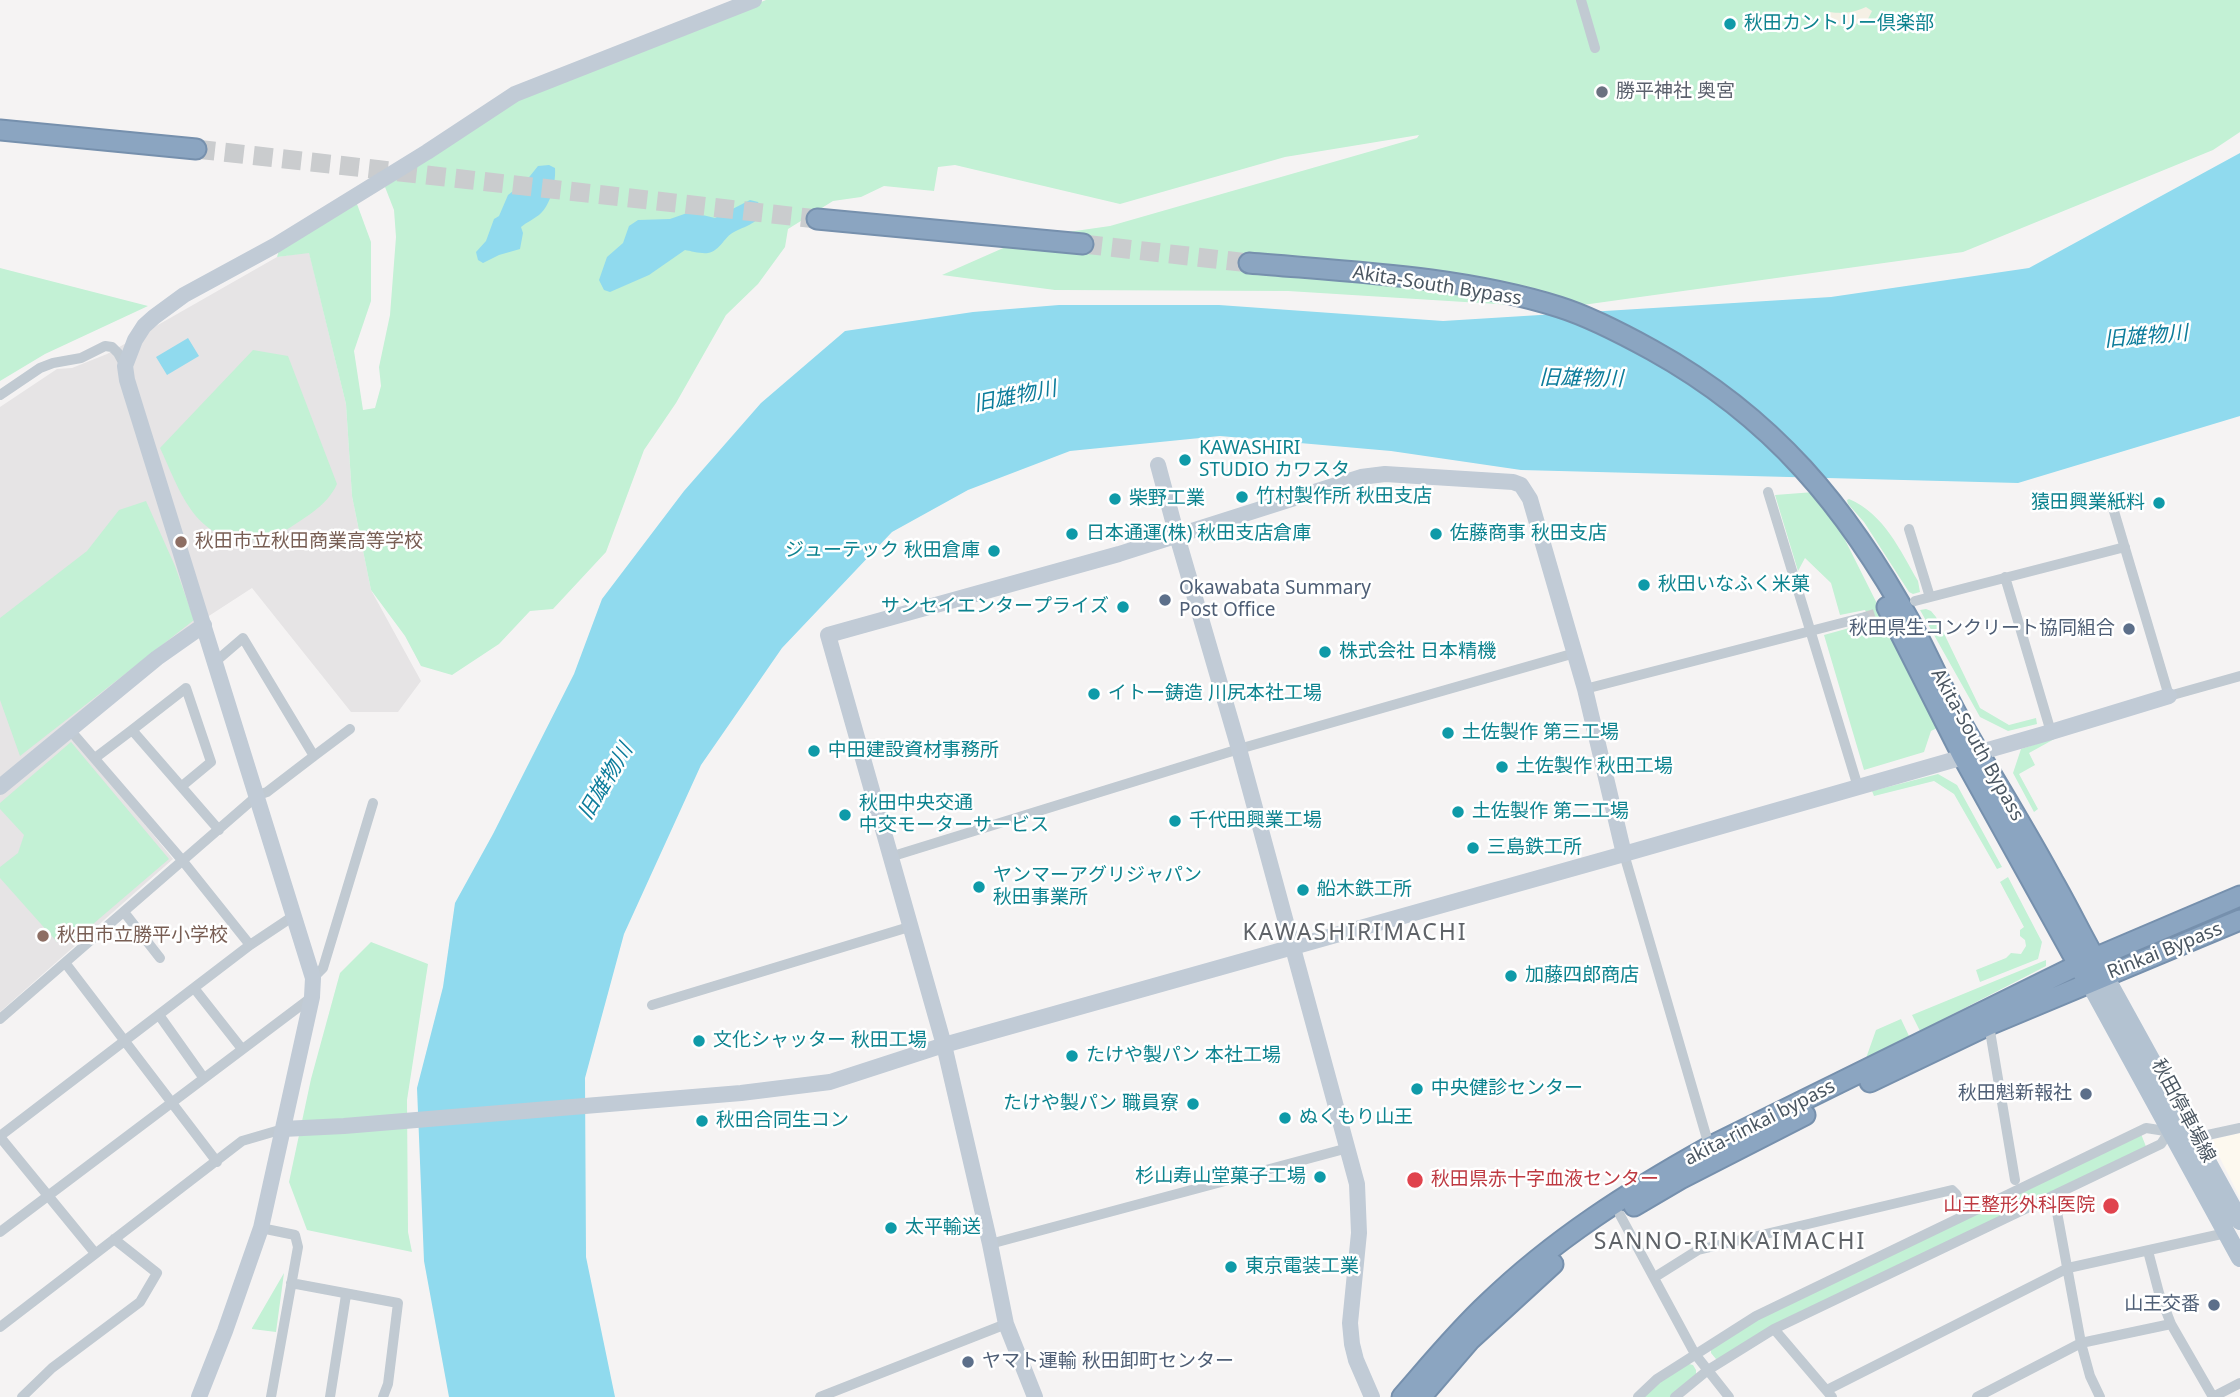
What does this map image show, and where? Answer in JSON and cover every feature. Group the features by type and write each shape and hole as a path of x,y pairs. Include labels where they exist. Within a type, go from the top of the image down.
{"highway":[{"path":"0,131 196,149"},
{"path":"817,219 1083,244"},
{"name":"Akita-South Bypass","path":"1249,263 1403,277 1501,292 1561,308 1627,336 1678,364 1735,403 1789,451 1843,518 2097,979"},
{"name":"Rinkai Bypass","path":"2086,961 2240,896"},
{"name":"Rinkai Bypass","path":"2097,979 2240,920"},
{"name":"akita-rinkai bypass","path":"1402,1397 1488,1302 1542,1256 1620,1200 2086,961"},
{"name":"akita-rinkai bypass","path":"1421,1397 1496,1314 1575,1247 1620,1215 1679,1179 1712,1154 1989,1025 2097,979"}],"main road":[{"name":"秋田停車場線","path":"2097,979 2169,1132 2233,1227"},
{"name":"秋田停車場線","path":"2097,979 2193,1136 2233,1227 2240,1258"}],"street":[{"path":"125,366 135,340 144,326 184,295 276,245 427,152 514,94 754,0"},
{"path":"1581,0 1595,48"},
{"path":"0,395 40,368 80,358 105,346 112,347 125,366 127,380 313,978 312,997 261,1228 199,1397"},
{"path":"1158,465 1239,749 1357,1184 1358,1212 1350,1323 1356,1360 1372,1397"},
{"path":"1035,1397 1006,1324 944,1045 828,635 1177,536 1373,475 1513,482 1521,485 1530,499 1575,653 1624,854 1712,1154"},
{"path":"1768,492 1858,788"},
{"path":"2113,508 2169,696"},
{"path":"1909,529 1930,597"},
{"path":"1915,601 2125,547"},
{"path":"2005,577 2051,732"},
{"path":"1585,689 1865,617"},
{"path":"0,787 157,658 204,625"},
{"path":"215,662 243,638 314,756"},
{"path":"890,857 1239,749 1575,653"},
{"path":"0,1327 242,1141 283,1129 741,1093 830,1082 944,1045 1858,788 2240,676"},
{"path":"95,758 186,688 211,762 182,786"},
{"path":"0,1019 258,795 267,792 350,729"},
{"path":"70,730 182,860 250,945"},
{"path":"132,730 219,830"},
{"path":"313,978 323,968 373,803"},
{"path":"124,912 160,958"},
{"path":"95,1253 0,1137 250,945 295,915"},
{"path":"652,1005 909,927"},
{"path":"66,964 217,1162"},
{"path":"194,988 242,1049"},
{"path":"0,1232 312,997"},
{"path":"159,1015 203,1077"},
{"path":"1989,1025 2015,1181"},
{"path":"1638,1397 1657,1380 1756,1316 2146,1128 2203,1136 2240,1128"},
{"path":"1675,1397 1708,1370 1774,1329 2161,1144 2169,1132"},
{"path":"990,1244 1348,1148"},
{"path":"1655,1277 1698,1251 1952,1190 1966,1214"},
{"path":"2054,1196 2081,1343 2090,1376 2100,1397"},
{"path":"1620,1215 1695,1354 1729,1397"},
{"path":"1774,1329 1830,1394 2068,1268 2148,1251 2233,1227"},
{"path":"261,1228 295,1235 298,1247 271,1397"},
{"path":"22,1397 52,1368 140,1302 146,1292 157,1273 114,1239"},
{"path":"2148,1251 2159,1293 2171,1324 2213,1397 2240,1383"},
{"path":"290,1283 398,1303 388,1384 383,1397"},
{"path":"330,1397 346,1295"},
{"path":"820,1397 1006,1324"},
{"path":"1977,1397 2081,1343 2171,1324"}],"shaded area":[{"name":"秋田市立秋田商業高等学校","path":"309,252 346,404 352,496 371,590 421,681 398,712 351,712 252,588 198,623 0,781 0,407 57,369 72,368 107,354 277,257"},
{"name":"秋田市立勝平小学校","path":"70,733 173,859 0,1012 0,792"},
{"path":"2240,1133 2240,1198 2211,1140"}],"green space":[{"name":"秋田カントリー倶楽部","path":"766,0 2240,0 2240,132 2213,150 1963,252 1561,308 1288,291 1055,290 942,275 1026,238 1110,226 1417,138 1419,135 1285,157 1120,204 955,165 938,167 934,191 884,186 861,197 833,201 788,229 785,247 758,284 726,315 676,403 644,450 606,552 553,609 530,611 499,644 452,675 421,666 405,636 371,590 352,496 346,404 309,253 277,257 280,247 357,204 371,242 371,301 354,351 363,410 375,408 381,386 379,367 390,315 396,237 394,210 385,187 516,101"},
{"path":"0,268 148,306 45,354 0,381"},
{"path":"253,350 288,356 337,484 323,503 291,527 269,537 245,540 227,537 200,521 182,494 160,448"},
{"path":"1814,492 1831,512 1939,727 1931,731 1924,752 1864,770 1824,635 1871,622 1865,610 1840,615 1831,583 1805,558 1798,571 1775,495"},
{"path":"1849,499 1872,514 1890,534 1918,581 1920,592 1909,592 1864,522 1848,504"},
{"path":"146,501 175,566 194,620 20,756 0,700 0,618 87,551 119,510"},
{"path":"1926,609 1936,617 1980,708 2009,725 2036,718 2037,724 2008,731 1980,717 1920,610"},
{"path":"2058,737 2029,753 2035,765 2019,774 2038,809 2034,812 2013,773 2021,749"},
{"name":"秋田市立勝平小学校","path":"71,742 169,859 72,942 57,942 0,878 0,867 18,853 24,835 0,809 0,803"},
{"path":"1938,774 1957,785 2002,867 1997,869 1954,794 1934,781 1874,796 1872,791"},
{"path":"2008,877 2042,942 2038,959 1980,982 1976,970 2006,958 2011,953 2021,954 2026,946 2025,940 2020,936 2020,930 2024,927 2000,882"},
{"path":"371,942 428,964 407,1100 408,1232 412,1252 307,1230 289,1182 311,1079 340,973"},
{"path":"2046,960 2046,966 1920,1031 1912,1015"},
{"path":"1901,1019 1909,1036 1865,1061 1876,1030"},
{"path":"2141,1134 2147,1149 1724,1358 1716,1359 1711,1353 1711,1349 1758,1317"},
{"path":"284,1273 276,1332 252,1329 252,1328"},
{"path":"1685,1363 1693,1365 1696,1375 1672,1397 1641,1397"}],"sand":[{"path":"1866,7 1872,11 1868,19 1857,24 1839,26 1825,15 1830,12 1852,12"}],"water":[{"name":"旧雄物川","path":"2240,153 2240,416 2018,483 1521,470 1391,451 1220,436 1070,451 968,490 892,532 782,648 701,765 624,934 585,1078 586,1257 615,1397 449,1397 424,1261 417,1088 443,987 455,903 574,674 602,599 684,491 761,403 845,331 973,312 1059,305 1219,305 1443,321 1831,297 2029,268"},
{"path":"549,165 555,168 552,193 543,211 521,227 523,233 520,249 483,263 478,260 476,252 486,241 494,219 499,216 508,195 526,181 538,166"},
{"path":"750,200 758,202 758,218 731,234 716,250 705,253 685,250 649,275 610,292 604,290 599,280 607,257 623,243 629,226 638,220 670,219 690,212 715,218"},
{"path":"188,338 199,356 167,375 156,357"}],"tunnel":[{"path":"196,149 817,219"},
{"path":"1083,244 1249,263"},
{"path":"1865,617 1893,608"}],"place":[{"name":"秋田カントリー倶楽部","path":"1730,24"},
{"name":"勝平神社 奥宮","path":"1602,92"},
{"name":"KAWASHIRI STUDIO カワスタ","path":"1185,460"},
{"name":"竹村製作所 秋田支店","path":"1242,497"},
{"name":"柴野工業","path":"1115,499"},
{"name":"猿田興業紙料","path":"2159,503"},
{"name":"日本通運(株) 秋田支店倉庫","path":"1072,534"},
{"name":"佐藤商事 秋田支店","path":"1436,534"},
{"name":"秋田市立秋田商業高等学校","path":"181,542"},
{"name":"ジューテック 秋田倉庫","path":"994,551"},
{"name":"秋田いなふく米菓","path":"1644,585"},
{"name":"Okawabata Summary Post Office","path":"1165,600"},
{"name":"サンセイエンタープライズ","path":"1123,607"},
{"name":"秋田県生コンクリート協同組合","path":"2129,629"},
{"name":"株式会社 日本精機","path":"1325,652"},
{"name":"イトー鋳造 川尻本社工場","path":"1094,694"},
{"name":"土佐製作 第三工場","path":"1448,733"},
{"name":"中田建設資材事務所","path":"814,751"},
{"name":"土佐製作 秋田工場","path":"1502,767"},
{"name":"土佐製作 第二工場","path":"1458,812"},
{"name":"秋田中央交通 中交モーターサービス","path":"845,815"},
{"name":"千代田興業工場","path":"1175,821"},
{"name":"三島鉄工所","path":"1473,848"},
{"name":"ヤンマーアグリジャパン 秋田事業所","path":"979,887"},
{"name":"船木鉄工所","path":"1303,890"},
{"name":"秋田市立勝平小学校","path":"43,936"},
{"name":"加藤四郎商店","path":"1511,976"},
{"name":"文化シャッター 秋田工場","path":"699,1041"},
{"name":"たけや製パン 本社工場","path":"1072,1056"},
{"name":"中央健診センター","path":"1417,1089"},
{"name":"秋田魁新報社","path":"2086,1094"},
{"name":"たけや製パン 職員寮","path":"1193,1104"},
{"name":"ぬくもり山王","path":"1285,1118"},
{"name":"秋田合同生コン","path":"702,1121"},
{"name":"杉山寿山堂菓子工場","path":"1320,1177"},
{"name":"秋田県赤十字血液センター","path":"1415,1180"},
{"name":"山王整形外科医院","path":"2111,1206"},
{"name":"太平輸送","path":"891,1228"},
{"name":"東京電装工業","path":"1231,1267"},
{"name":"山王交番","path":"2214,1305"},
{"name":"ヤマト運輸 秋田卸町センター","path":"968,1362"}],"district":[{"name":"KAWASHIRIMACHI","path":"1355,933"},
{"name":"SANNO-RINKAIMACHI","path":"1730,1242"}]}
